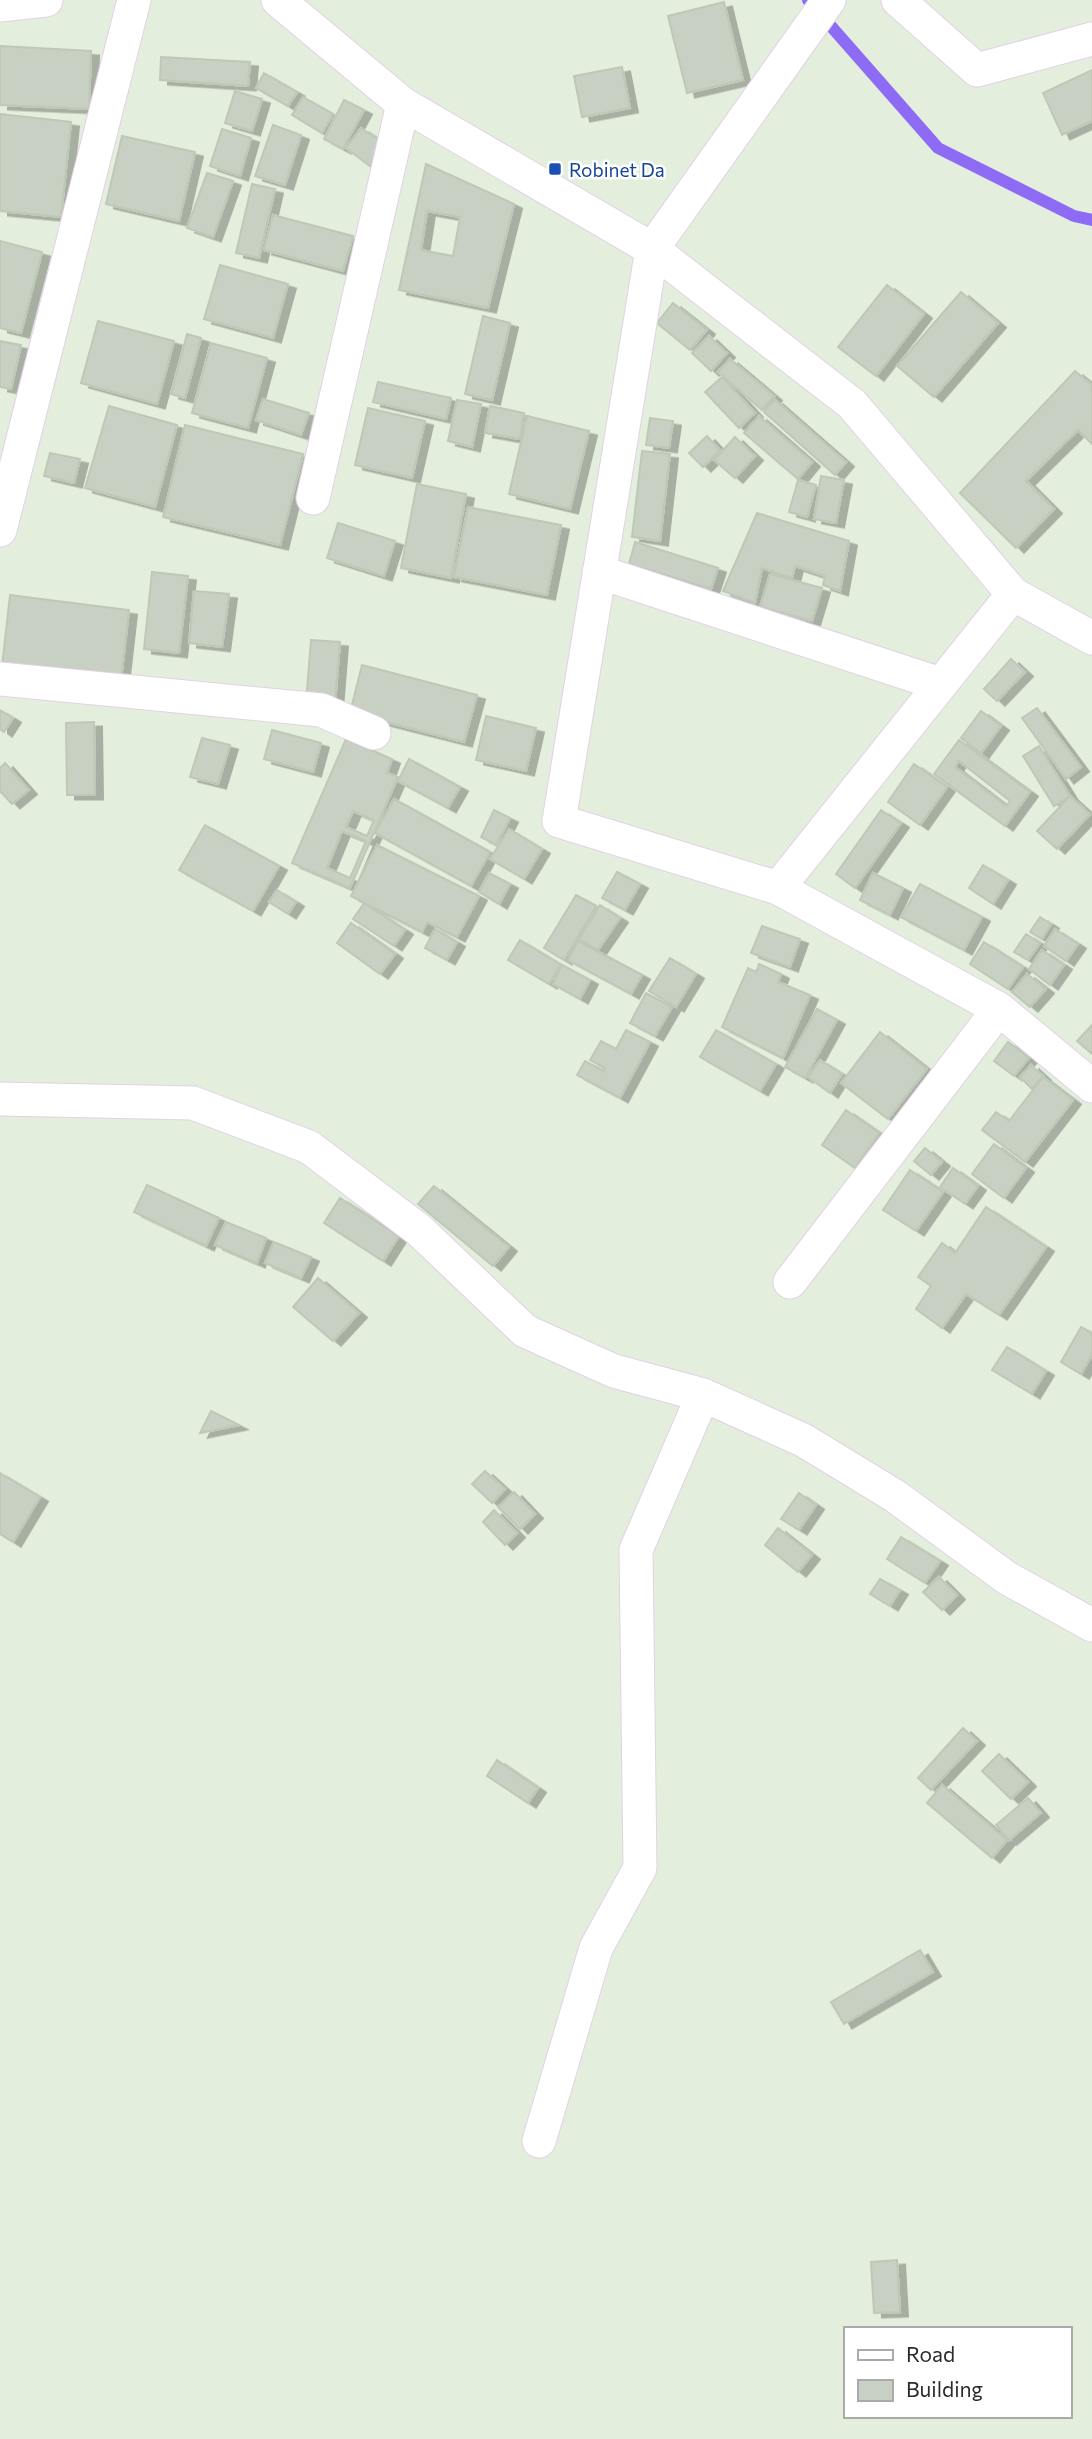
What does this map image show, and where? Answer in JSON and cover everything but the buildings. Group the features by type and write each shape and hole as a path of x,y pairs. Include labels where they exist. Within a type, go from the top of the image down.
{"street":[{"path":"0,5 46,0"},
{"path":"0,530 134,0"},
{"path":"278,0 403,104 652,249 852,404 1013,594 1092,638"},
{"path":"829,0 652,249 559,821 778,888 999,1009 1092,1086"},
{"path":"898,0 977,70 1092,39"},
{"path":"313,498 403,104"},
{"path":"600,572 940,684"},
{"path":"778,888 1013,594"},
{"path":"0,679 321,710 374,733"},
{"path":"790,1282 999,1009"},
{"path":"0,1099 193,1102 309,1147 419,1230 526,1331 614,1371 703,1395 803,1440 895,1496 1007,1578 1092,1625"},
{"path":"539,2141 596,1948 640,1868 636,1549 703,1395"}],"waterway":[{"path":"808,0 938,148 1074,216 1092,220"}],"place":[{"name":"Robinet Da","path":"555,169"}]}
